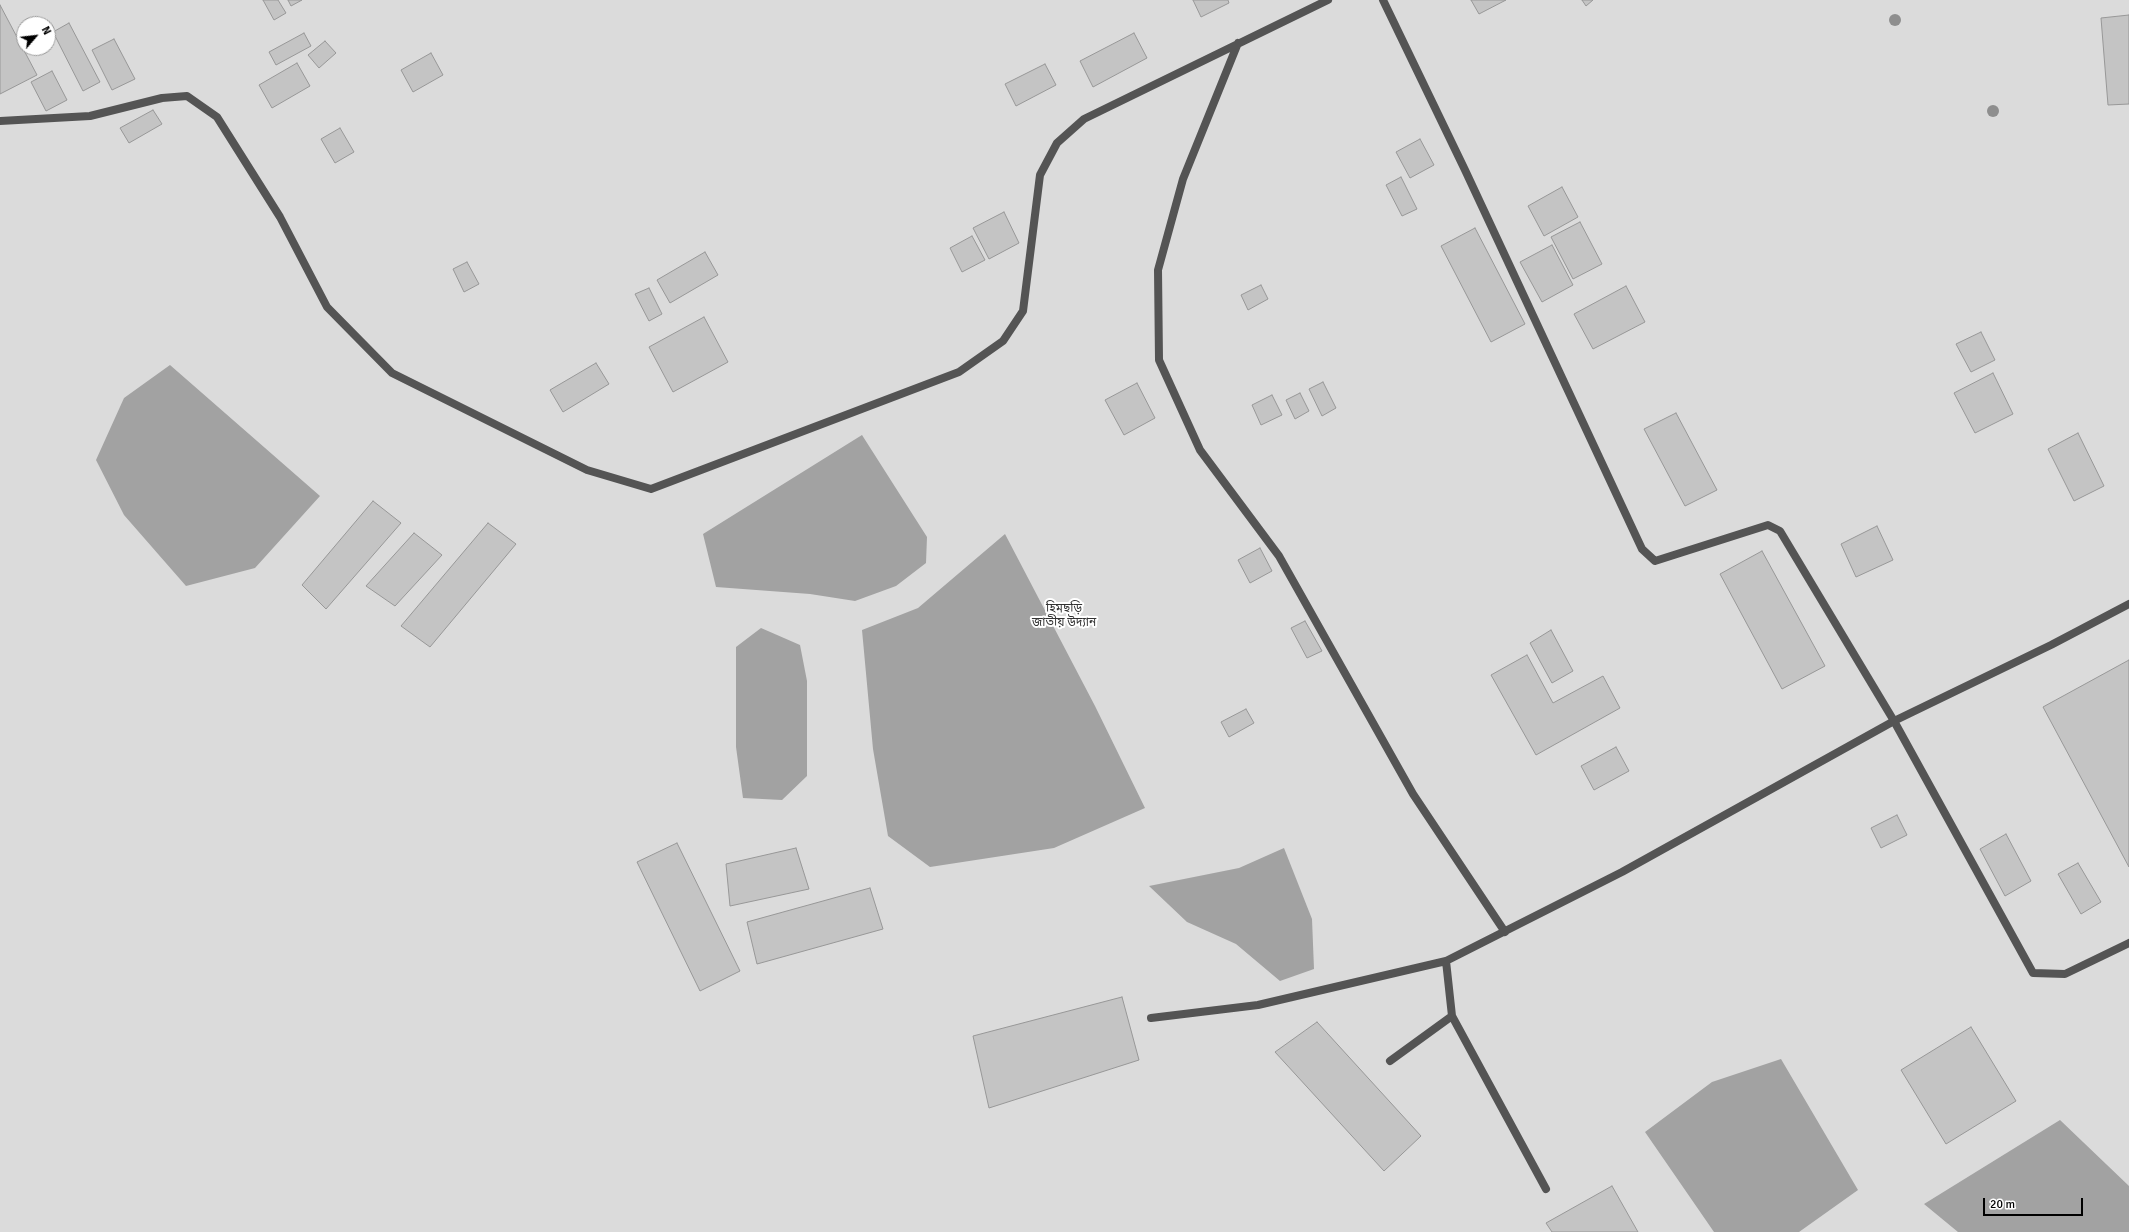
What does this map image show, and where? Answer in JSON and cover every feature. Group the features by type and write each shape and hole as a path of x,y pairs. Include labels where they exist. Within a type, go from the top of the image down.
{"street":[{"path":"0,121 90,116 162,98 187,96 217,117 280,217 328,307 392,373 587,470 651,489 959,372 1003,341 1023,311 1040,175 1057,143 1084,119 1328,0"},
{"path":"1383,0 1466,170 1642,549 1655,561 1768,525 1780,531 1894,721 2033,973 2065,974 2129,943"},
{"path":"1238,43 1183,179 1158,270 1159,360 1200,450 1279,556 1413,794 1505,932"},
{"path":"1151,1018 1258,1005 1446,961 1622,872 1894,721 2051,645 2129,604"},
{"path":"1446,961 1452,1016 1546,1189"},
{"path":"1390,1061 1452,1016"}],"green space":[{"name":"হিমছড়ি জাতীয় উদ্যান","path":"0,0 2129,0 2129,1232 0,1232"}],"shaded area":[{"path":"170,365 320,496 255,568 186,586 124,515 96,460 124,398"},
{"path":"862,435 927,537 926,563 896,586 855,601 810,594 716,587 703,534"},
{"path":"1005,534 1095,706 1145,808 1054,848 930,867 888,836 873,749 862,630 918,608"},
{"path":"761,628 800,645 807,681 807,776 782,800 743,798 736,747 736,647"},
{"path":"1284,848 1312,919 1314,969 1280,981 1236,944 1187,922 1149,886 1239,868"},
{"path":"1781,1059 1858,1190 1799,1232 1714,1232 1645,1132 1712,1082"},
{"path":"2060,1120 2129,1186 2129,1232 1958,1232 1924,1204"}],"building":[{"path":"263,0 278,0 286,13 274,20"},
{"path":"288,0 302,0 291,6"},
{"path":"1193,0 1228,0 1229,3 1201,17"},
{"path":"1471,0 1506,0 1479,14"},
{"path":"1582,0 1593,0 1586,6"},
{"path":"0,5 16,35 16,56 27,56 37,75 0,94"},
{"path":"2129,15 2129,104 2108,105 2101,18"},
{"path":"69,23 100,82 83,91 56,38 56,30"},
{"path":"304,33 311,46 276,65 269,52"},
{"path":"1134,33 1147,58 1093,87 1080,61"},
{"path":"114,39 135,79 112,90 92,50"},
{"path":"325,41 336,53 319,68 308,55"},
{"path":"431,53 443,75 413,92 401,70"},
{"path":"297,63 310,86 272,108 259,85"},
{"path":"1045,64 1056,85 1016,106 1005,84"},
{"path":"52,71 67,100 46,111 31,82"},
{"path":"153,110 162,124 129,143 120,128"},
{"path":"340,128 354,152 335,163 321,139"},
{"path":"1420,139 1434,165 1410,178 1396,152"},
{"path":"1401,177 1417,209 1402,216 1386,185"},
{"path":"1562,187 1578,217 1544,236 1528,206"},
{"path":"1004,212 1019,243 989,259 973,228"},
{"path":"1580,222 1602,264 1573,279 1551,237"},
{"path":"1475,228 1525,324 1491,342 1441,246"},
{"path":"972,236 985,260 962,272 950,248"},
{"path":"1552,245 1573,285 1542,302 1520,262"},
{"path":"705,252 718,275 670,303 657,280"},
{"path":"467,262 479,284 464,292 453,269"},
{"path":"1261,285 1268,299 1248,310 1241,295"},
{"path":"1626,286 1645,322 1593,349 1574,314"},
{"path":"649,288 662,314 649,321 635,294"},
{"path":"704,317 728,362 673,392 649,347"},
{"path":"1981,332 1995,360 1971,372 1956,344"},
{"path":"596,363 609,384 563,412 550,390"},
{"path":"1993,373 2013,414 1975,433 1954,393"},
{"path":"1323,382 1336,408 1322,416 1309,389"},
{"path":"1137,383 1155,418 1124,435 1105,400"},
{"path":"1300,393 1309,411 1295,419 1286,400"},
{"path":"1272,395 1282,415 1261,425 1252,405"},
{"path":"1676,413 1717,490 1685,506 1644,429"},
{"path":"2078,433 2104,486 2074,501 2048,449"},
{"path":"373,501 401,523 326,609 302,585"},
{"path":"488,523 516,544 430,647 401,626"},
{"path":"1877,526 1893,560 1856,577 1841,544"},
{"path":"414,533 442,555 395,606 366,586"},
{"path":"1260,548 1272,571 1250,583 1238,560"},
{"path":"1762,551 1825,666 1782,689 1720,574"},
{"path":"1305,621 1322,651 1307,658 1291,628"},
{"path":"1551,630 1573,671 1552,683 1530,643"},
{"path":"1527,655 1553,703 1603,676 1620,708 1536,755 1491,675"},
{"path":"2129,660 2129,867 2043,707"},
{"path":"1246,709 1254,723 1229,737 1221,722"},
{"path":"1616,747 1629,771 1594,790 1581,766"},
{"path":"1897,815 1907,835 1881,848 1871,828"},
{"path":"2006,834 2031,881 2005,896 1980,849"},
{"path":"677,843 740,971 700,991 637,862"},
{"path":"796,848 809,889 730,906 726,864"},
{"path":"2078,863 2101,902 2081,914 2058,874"},
{"path":"870,888 883,929 757,964 747,922"},
{"path":"1122,997 1139,1060 989,1108 973,1036"},
{"path":"1317,1022 1421,1136 1384,1171 1275,1052"},
{"path":"1971,1027 2016,1101 1946,1144 1901,1070"},
{"path":"1612,1186 1638,1232 1552,1232 1546,1223"}]}
